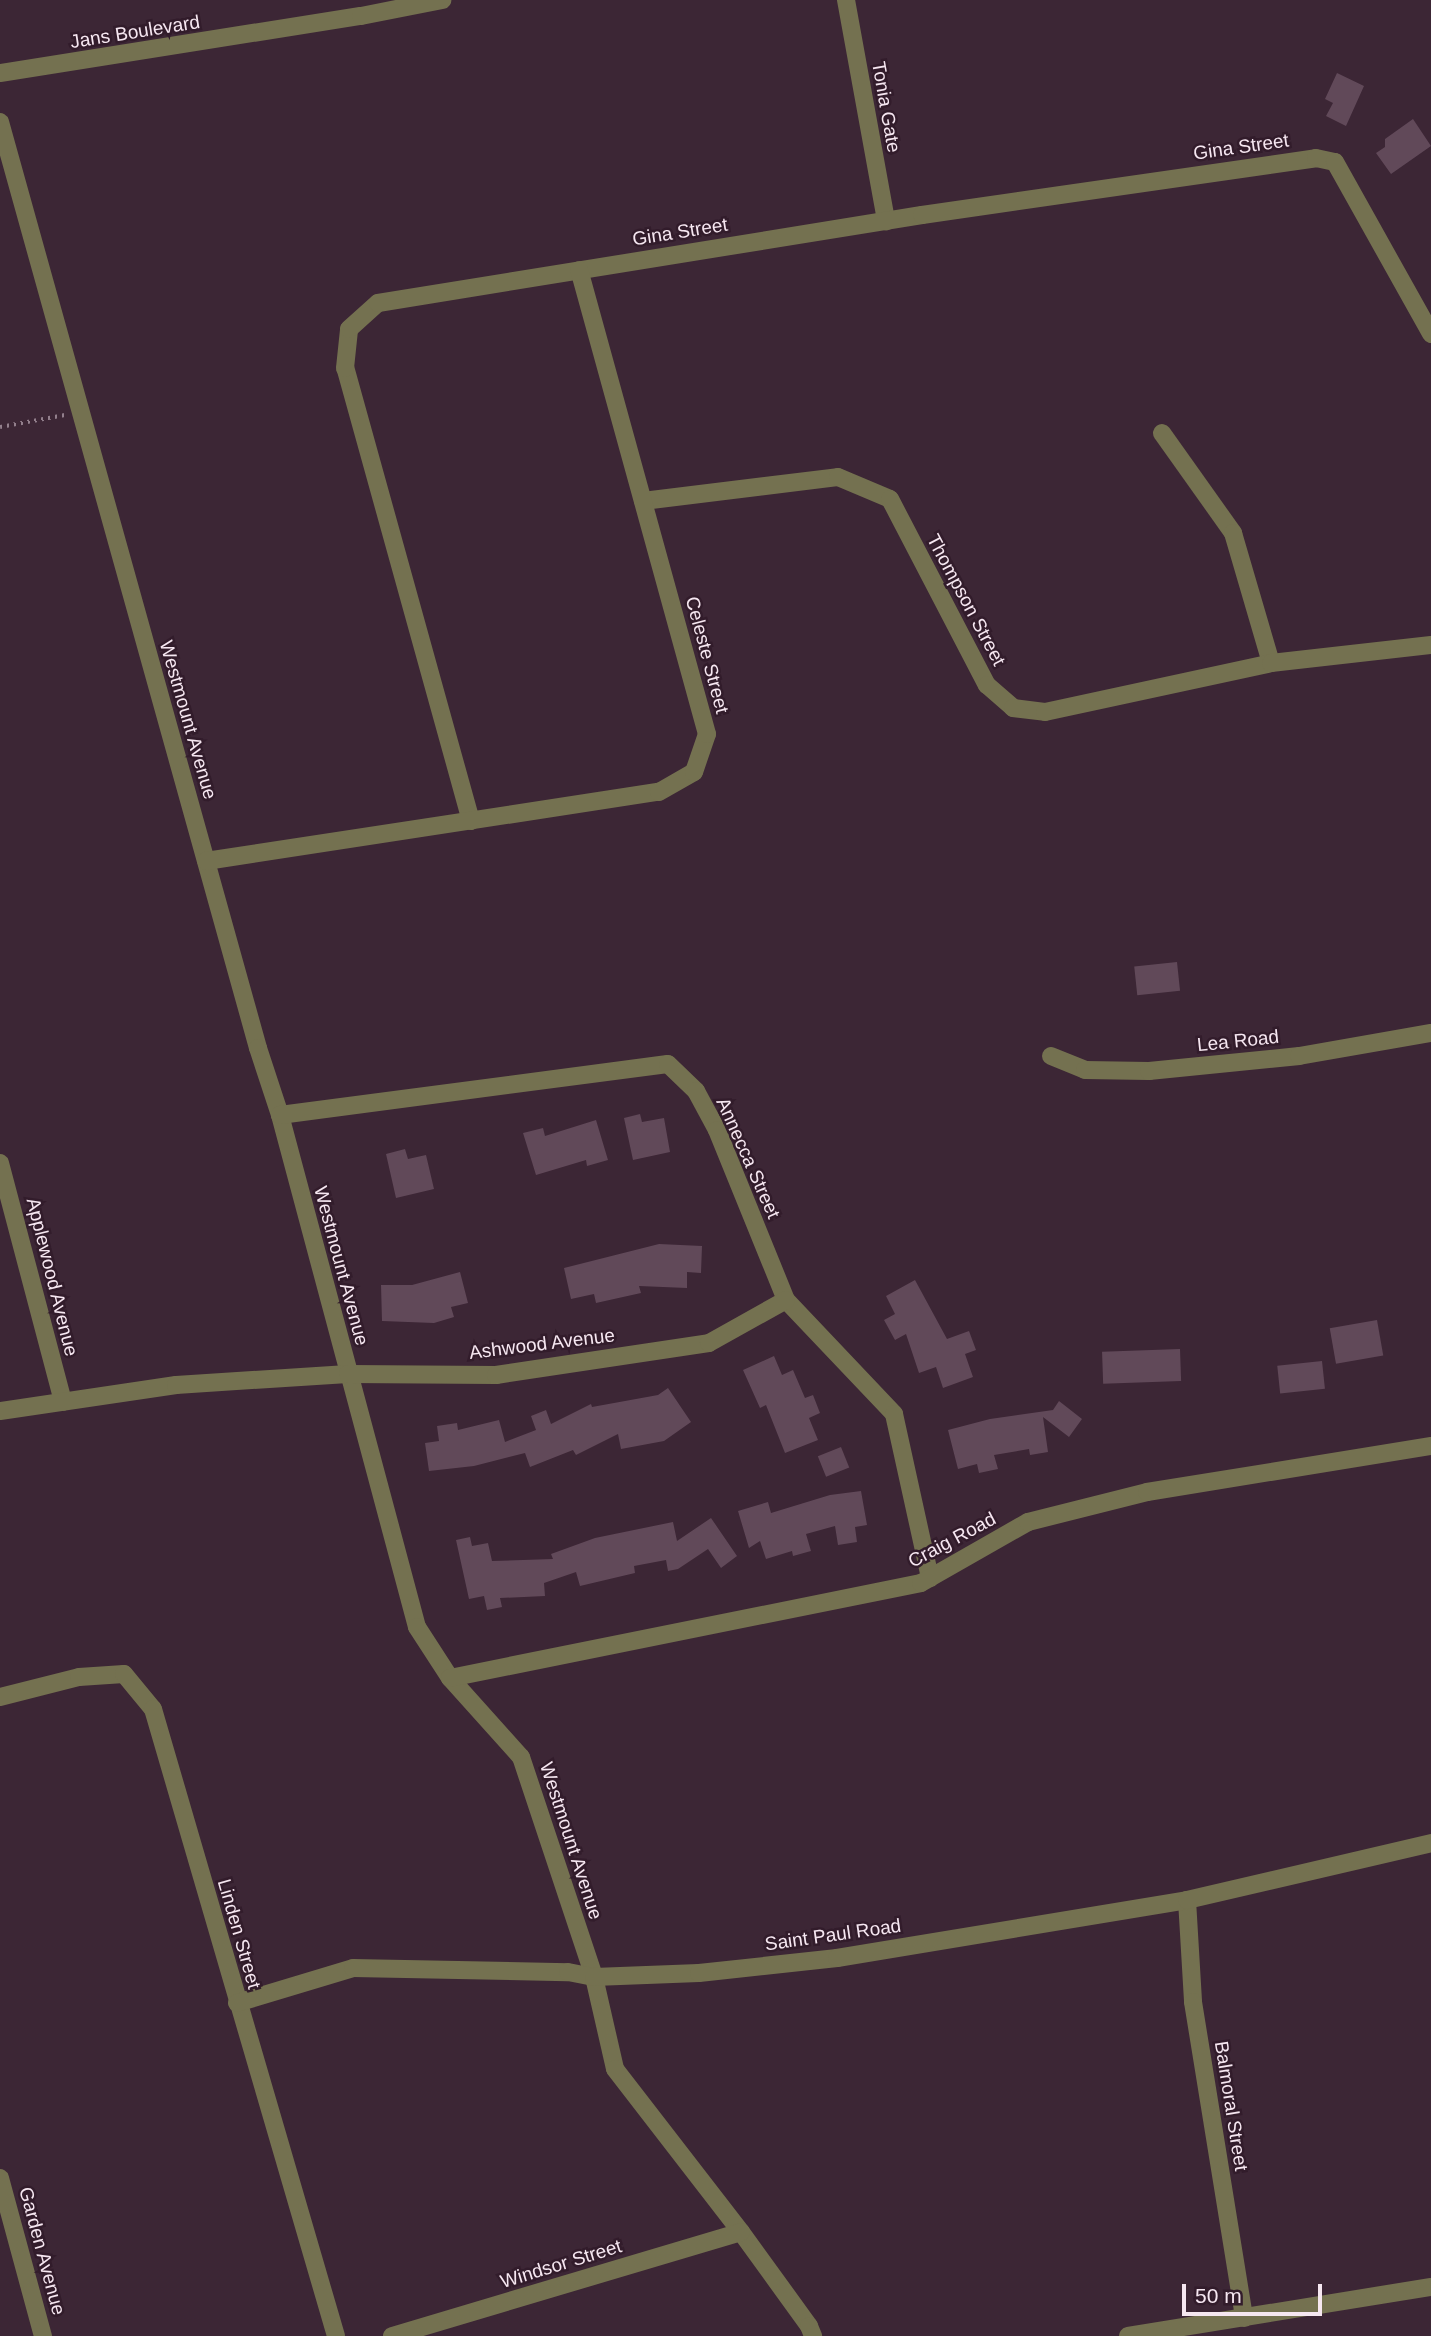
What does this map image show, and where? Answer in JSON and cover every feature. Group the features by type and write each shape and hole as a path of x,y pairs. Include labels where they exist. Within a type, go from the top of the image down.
{"street":[{"name":"Jans Boulevard","path":"0,73 361,16 442,0"},
{"name":"Tonia Gate","path":"846,0 886,221"},
{"name":"Westmount Avenue","path":"0,122 279,1115 417,1627 450,1678 521,1757 594,1977 615,2069 741,2232 809,2326 813,2336"},
{"name":"Gina Street","path":"471,821 345,368 349,329 378,303 886,221 1316,158 1335,162 1431,334"},
{"name":"Celeste Street","path":"206,861 659,792 694,772 707,734 579,270"},
{"path":"1162,433 1233,533 1271,663"},
{"name":"Thompson Street","path":"643,501 838,477 890,499 987,685 1013,708 1045,712 1271,663 1431,645"},
{"name":"Lea Road","path":"1051,1056 1085,1070 1149,1071 1299,1056 1431,1033"},
{"name":"Annecca Street","path":"279,1115 668,1064 696,1091 717,1130 786,1300 894,1414 930,1578"},
{"name":"Applewood Avenue","path":"0,1163 62,1402"},
{"name":"Ashwood Avenue","path":"0,1411 176,1385 348,1374 496,1375 709,1343 786,1300"},
{"name":"Craig Road","path":"450,1678 921,1583 1028,1522 1147,1492 1431,1446"},
{"name":"Linden Street","path":"0,1697 79,1677 124,1674 153,1709 336,2336"},
{"name":"Saint Paul Road","path":"237,2003 322,1975 353,1968 568,1972 594,1977 699,1973 837,1958 1187,1900 1431,1843"},
{"name":"Balmoral Street","path":"1187,1900 1193,2002 1244,2318"},
{"name":"Garden Avenue","path":"0,2178 43,2336"},
{"name":"Windsor Street","path":"392,2336 741,2232"},
{"path":"1128,2336 1431,2287"}],"path":[{"path":"0,427 81,412"}],"building":[{"path":"1337,73 1364,86 1346,126 1326,116 1333,103 1325,99"},
{"path":"1413,119 1431,146 1391,174 1376,153 1385,147 1385,139"},
{"path":"1177,962 1180,991 1137,995 1134,966"},
{"path":"640,1114 642,1122 664,1118 670,1152 633,1160 624,1118"},
{"path":"596,1120 608,1160 587,1166 586,1160 536,1175 523,1133 543,1128 545,1136"},
{"path":"405,1149 408,1159 426,1155 434,1189 396,1198 386,1154"},
{"path":"659,1244 702,1246 701,1273 687,1272 687,1288 639,1286 641,1293 596,1303 594,1294 571,1299 564,1268"},
{"path":"460,1272 468,1303 451,1307 454,1317 434,1323 382,1321 381,1285 412,1285"},
{"path":"915,1280 947,1339 969,1331 976,1350 965,1354 973,1377 943,1388 936,1367 919,1373 906,1334 895,1340 884,1320 895,1314 886,1296"},
{"path":"1377,1320 1383,1355 1336,1364 1330,1328"},
{"path":"1180,1349 1181,1381 1103,1384 1102,1352"},
{"path":"774,1356 782,1375 793,1370 805,1398 813,1395 820,1413 809,1418 818,1440 785,1453 766,1405 760,1408 743,1370"},
{"path":"1322,1361 1325,1389 1280,1394 1277,1366"},
{"path":"668,1388 691,1422 664,1441 621,1449 618,1434 576,1455 573,1450 530,1467 525,1453 474,1466 429,1471 425,1443 439,1441 437,1426 457,1423 458,1430 499,1420 505,1442 536,1430 531,1416 546,1410 551,1424 591,1404 592,1407 658,1395"},
{"path":"1059,1401 1082,1419 1069,1437 1043,1417 1048,1452 1030,1455 1029,1449 994,1455 998,1469 979,1473 977,1464 958,1469 948,1430 990,1419 1053,1410"},
{"path":"841,1447 849,1467 826,1477 818,1456"},
{"path":"861,1491 867,1525 855,1527 857,1542 838,1545 835,1526 806,1534 811,1551 793,1556 792,1551 766,1559 760,1541 749,1548 738,1511 768,1502 771,1513 830,1495"},
{"path":"711,1518 737,1556 721,1568 708,1549 678,1569 668,1571 666,1560 634,1566 635,1573 580,1586 576,1572 544,1583 545,1596 500,1598 502,1607 487,1610 484,1596 469,1599 456,1540 470,1537 472,1546 488,1543 492,1561 553,1559 551,1554 595,1538 673,1522 677,1541"}]}
